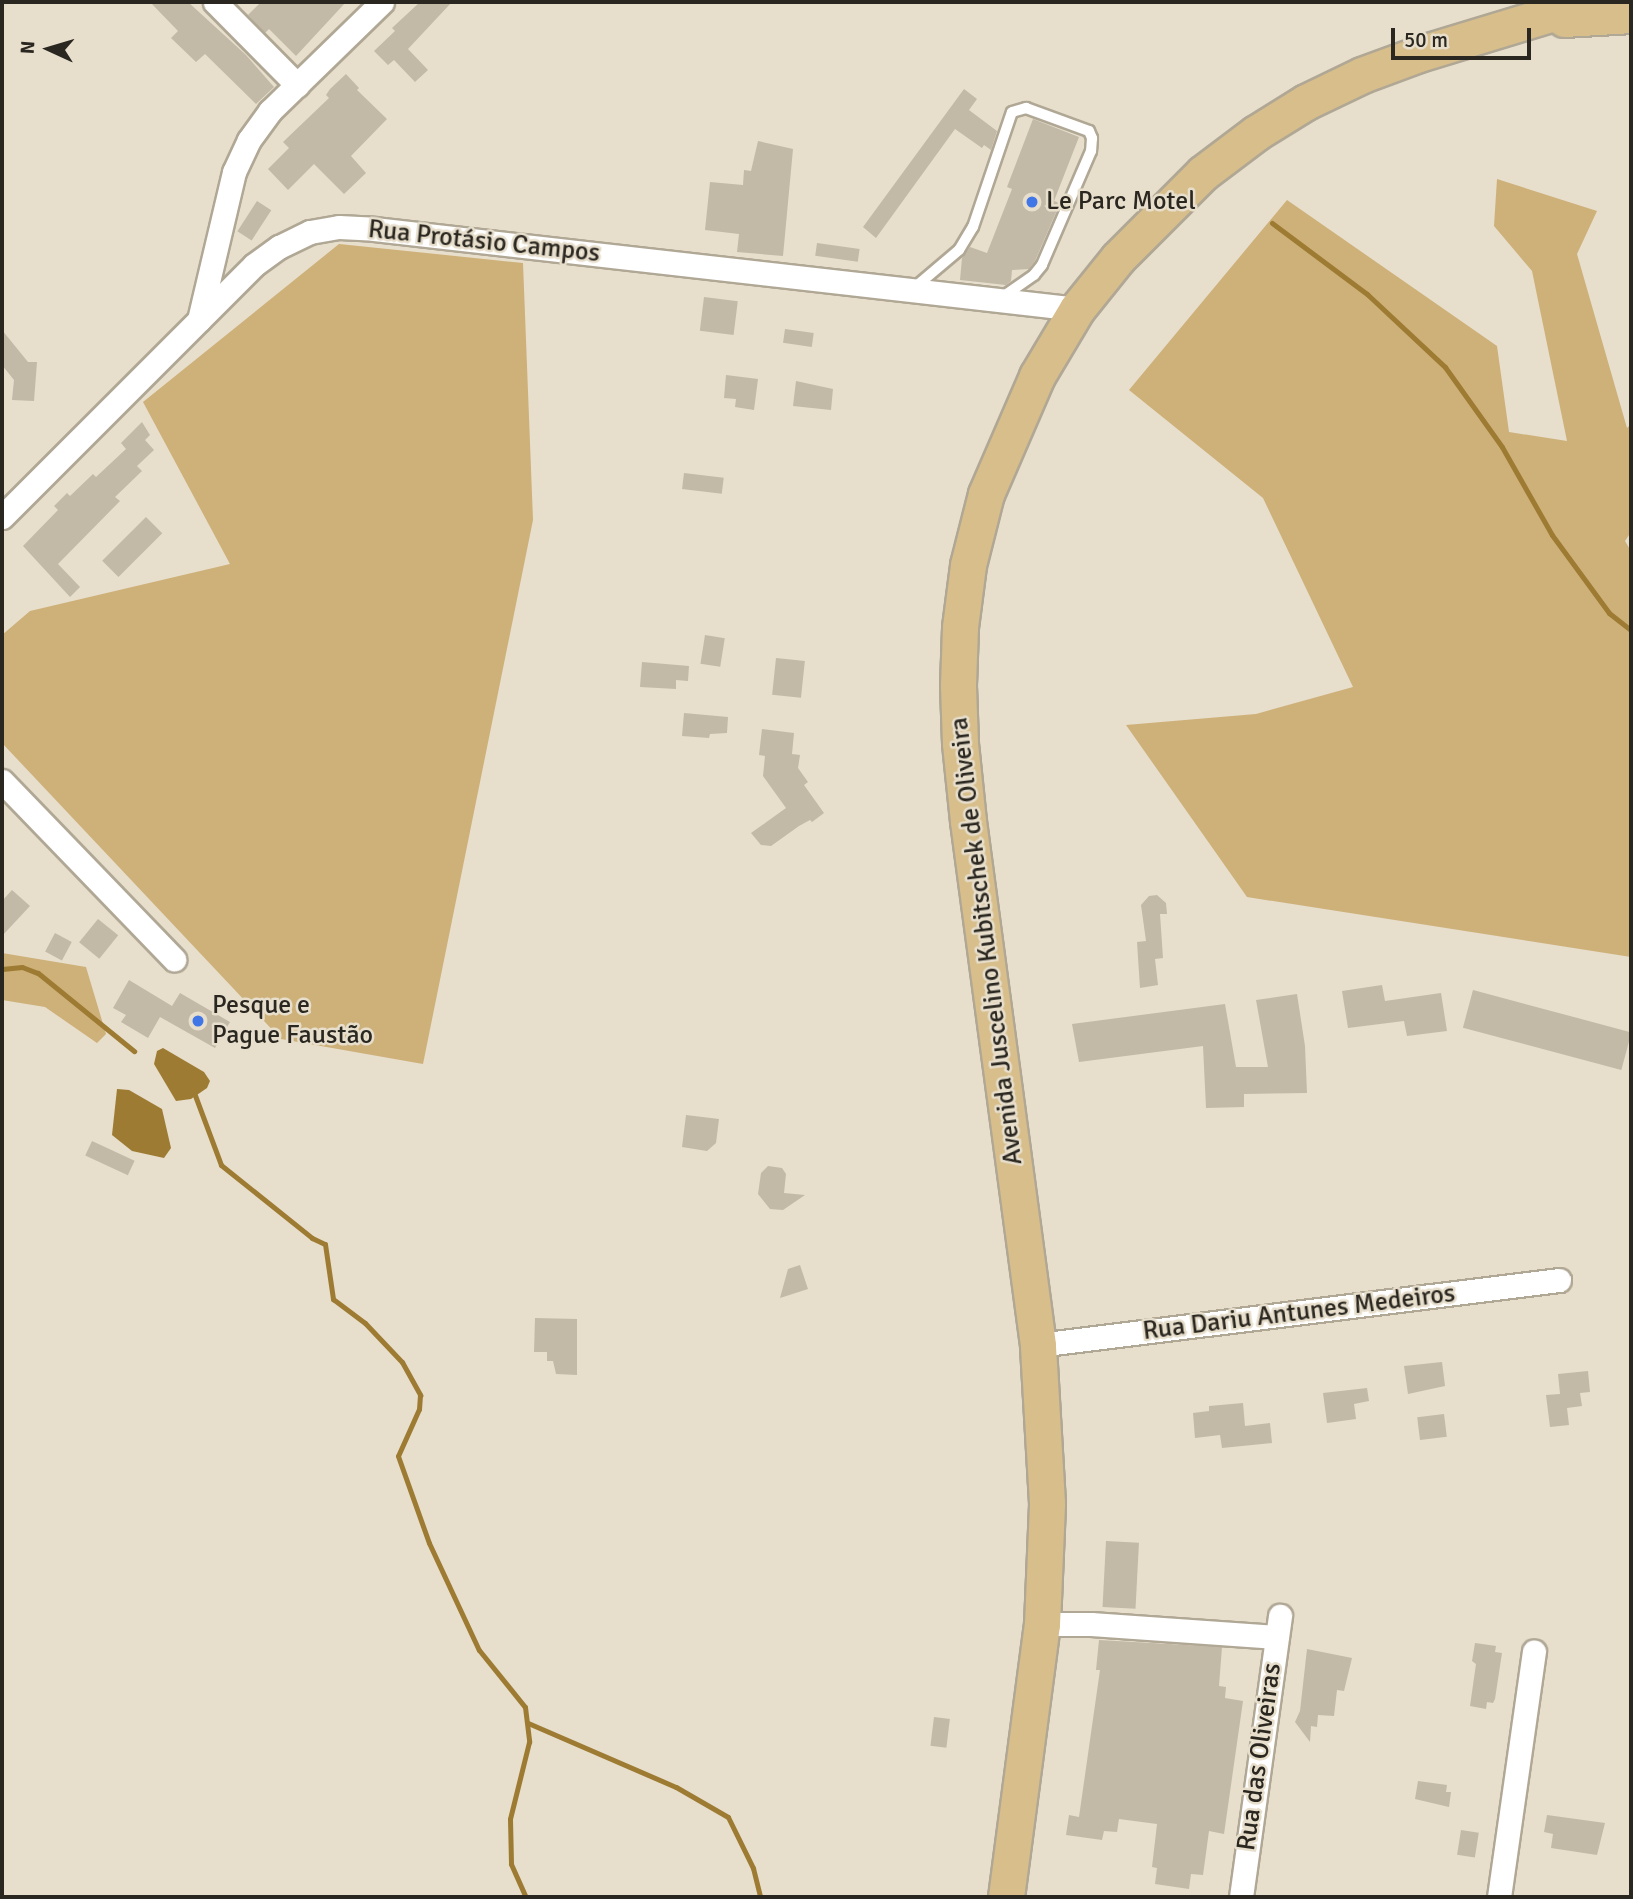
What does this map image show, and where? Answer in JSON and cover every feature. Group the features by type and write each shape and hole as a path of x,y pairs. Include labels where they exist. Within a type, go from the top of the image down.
{"main road":[{"name":"Avenida Juscelino Kubitschek de Oliveira","path":"1006,1897 1042,1624 1047,1503 1038,1345 968,821 958,685 960,627 968,565 986,494 1037,376 1077,309 1154,218 1203,173 1256,133 1306,102 1362,75 1419,54 1590,2"},
{"name":"Avenida Juscelino Kubitschek de Oliveira","path":"1536,20 1631,15"}],"street":[{"path":"215,2 298,85"},
{"path":"199,320 234,172 249,140 270,111 382,2"},
{"name":"Rua Protásio Campos","path":"2,517 254,265 279,247 310,232 339,227 1077,309"},
{"path":"2,781 174,959"},
{"name":"Rua Dariu Antunes Medeiros","path":"1038,1345 1559,1280"},
{"name":"Rua das Oliveiras","path":"1042,1624 1278,1626 1241,1897"},
{"path":"1499,1897 1534,1651"}],"lane":[{"path":"912,290 959,250 973,227 1012,112 1027,108 1088,131 1092,138 1091,151 1042,265 1034,275 999,300"}],"shaded area":[{"path":"1497,179 1597,211 1577,254 1627,428 1631,424 1631,532 1625,541 1631,551 1631,957 1247,897 1126,725 1256,714 1353,687 1263,498 1129,390 1287,200 1497,346 1509,432 1567,441 1532,271 1494,226"},
{"path":"339,244 523,263 533,520 423,1064 281,1039 2,743 2,635 30,611 230,564 143,402"},
{"path":"2,953 86,967 106,1034 97,1043 45,1007 2,1000"},
{"path":"163,1048 204,1072 210,1081 207,1088 191,1099 176,1101 154,1064 157,1051"},
{"path":"117,1089 129,1090 162,1109 171,1148 164,1158 132,1151 112,1135"}],"building":[{"path":"150,2 188,2 246,55 274,87 256,104 205,54 196,62 171,38 178,31"},
{"path":"261,2 346,2 296,56 269,29 265,33 248,15"},
{"path":"420,2 452,2 408,49 428,70 415,82 394,60 388,65 374,51 395,31 392,28"},
{"path":"346,74 359,88 357,90 387,119 351,156 366,173 344,194 314,164 288,190 268,169 289,148 283,142 329,98 326,95 330,89"},
{"path":"964,89 977,99 969,110 997,131 991,150 984,145 982,148 955,129 876,238 863,227"},
{"name":"Le Parc Motel","path":"1033,119 1079,137 1054,201 1060,203 1035,261 1029,269 1012,270 1011,281 1006,285 960,280 962,258 970,247 987,253 1012,189 1007,187"},
{"path":"758,141 793,149 783,256 737,252 739,234 705,230 710,182 743,185 744,170 751,171"},
{"path":"257,201 271,210 252,240 237,231"},
{"path":"817,243 860,249 858,262 815,256"},
{"path":"704,297 738,301 734,335 700,331"},
{"path":"785,329 814,333 812,347 783,343"},
{"path":"2,330 28,362 37,362 34,401 12,400 14,380 2,365"},
{"path":"726,375 758,379 754,410 735,407 736,399 724,398"},
{"path":"796,381 833,389 831,410 793,406"},
{"path":"142,422 150,435 145,440 154,450 137,466 142,471 115,497 120,501 58,564 80,587 70,597 23,546 58,510 54,506 67,493 70,496 93,474 96,477 126,449 121,443"},
{"path":"684,473 724,478 722,494 682,489"},
{"path":"146,517 162,533 118,577 102,561"},
{"path":"705,635 725,638 720,667 700,664"},
{"path":"776,658 805,661 801,698 772,695"},
{"path":"642,662 689,666 688,681 676,680 676,689 640,687"},
{"path":"684,713 728,717 727,733 710,734 709,738 682,736"},
{"path":"762,729 794,733 792,754 800,755 798,768 808,782 804,785 824,813 812,822 810,820 799,826 771,846 761,845 751,833 786,808 763,776 765,756 759,755"},
{"path":"12,890 30,906 2,936 2,901"},
{"path":"1157,895 1166,903 1167,914 1160,914 1163,958 1155,959 1158,985 1140,988 1137,942 1146,941 1141,905 1149,896"},
{"path":"98,919 118,935 99,959 79,942"},
{"path":"55,933 72,942 62,960 45,952"},
{"path":"129,980 172,1006 180,993 230,1022 215,1048 160,1017 148,1038 121,1022 126,1015 113,1008"},
{"path":"1382,985 1385,1001 1441,993 1447,1031 1407,1036 1404,1021 1348,1028 1342,991"},
{"path":"1473,990 1631,1032 1621,1070 1463,1028"},
{"path":"1297,994 1305,1046 1307,1093 1244,1094 1244,1107 1206,1108 1203,1046 1079,1062 1072,1024 1225,1004 1236,1067 1268,1067 1256,1000"},
{"path":"686,1115 719,1119 716,1143 707,1151 682,1147"},
{"path":"92,1141 135,1161 128,1175 85,1156"},
{"path":"768,1166 782,1168 786,1174 784,1193 805,1195 783,1210 770,1209 758,1194 761,1173"},
{"path":"800,1265 808,1289 780,1298 788,1269"},
{"path":"535,1318 577,1319 577,1375 556,1374 553,1361 547,1361 547,1352 534,1352"},
{"path":"1442,1362 1445,1386 1408,1394 1404,1366"},
{"path":"1588,1371 1590,1392 1580,1393 1582,1406 1567,1408 1569,1425 1550,1427 1546,1395 1560,1394 1558,1374"},
{"path":"1367,1388 1369,1401 1354,1404 1356,1419 1327,1423 1323,1393"},
{"path":"1243,1403 1245,1426 1270,1423 1272,1443 1222,1448 1220,1435 1195,1438 1193,1413 1209,1411 1209,1406"},
{"path":"1444,1414 1447,1437 1420,1440 1417,1417"},
{"path":"1106,1541 1139,1543 1136,1609 1103,1607"},
{"path":"1099,1640 1222,1647 1219,1686 1226,1687 1225,1698 1243,1701 1224,1834 1209,1831 1203,1875 1191,1874 1189,1889 1155,1884 1157,1868 1152,1867 1157,1824 1119,1819 1117,1832 1104,1831 1102,1840 1066,1835 1069,1815 1079,1817 1100,1670 1096,1670"},
{"path":"1475,1643 1496,1646 1495,1652 1502,1653 1495,1699 1493,1703 1487,1702 1486,1709 1470,1706 1476,1664 1472,1661"},
{"path":"1307,1649 1352,1658 1344,1691 1337,1690 1334,1716 1318,1715 1317,1727 1311,1726 1310,1742 1295,1722 1300,1711"},
{"path":"934,1717 950,1719 946,1748 930,1746"},
{"path":"1418,1781 1447,1785 1446,1792 1451,1792 1449,1807 1415,1799"},
{"path":"1547,1815 1605,1823 1597,1855 1551,1848 1553,1834 1544,1832"},
{"path":"1461,1830 1479,1833 1475,1858 1457,1855"}],"waterway":[{"path":"1272,223 1367,294 1445,367 1502,447 1552,535 1609,613 1631,630"},
{"path":"2,969 22,967 38,973 134,1051"},
{"path":"193,1090 221,1165 312,1238 325,1244 333,1299 365,1323 402,1362 420,1395 419,1409 398,1456 429,1543 479,1650 525,1707 529,1742 510,1819 511,1864 526,1897"},
{"path":"528,1723 676,1787 728,1817 753,1868 760,1897"}],"place":[{"name":"Le Parc Motel","path":"1032,202"},
{"name":"Pesque e Pague Faustão","path":"198,1021"}]}
